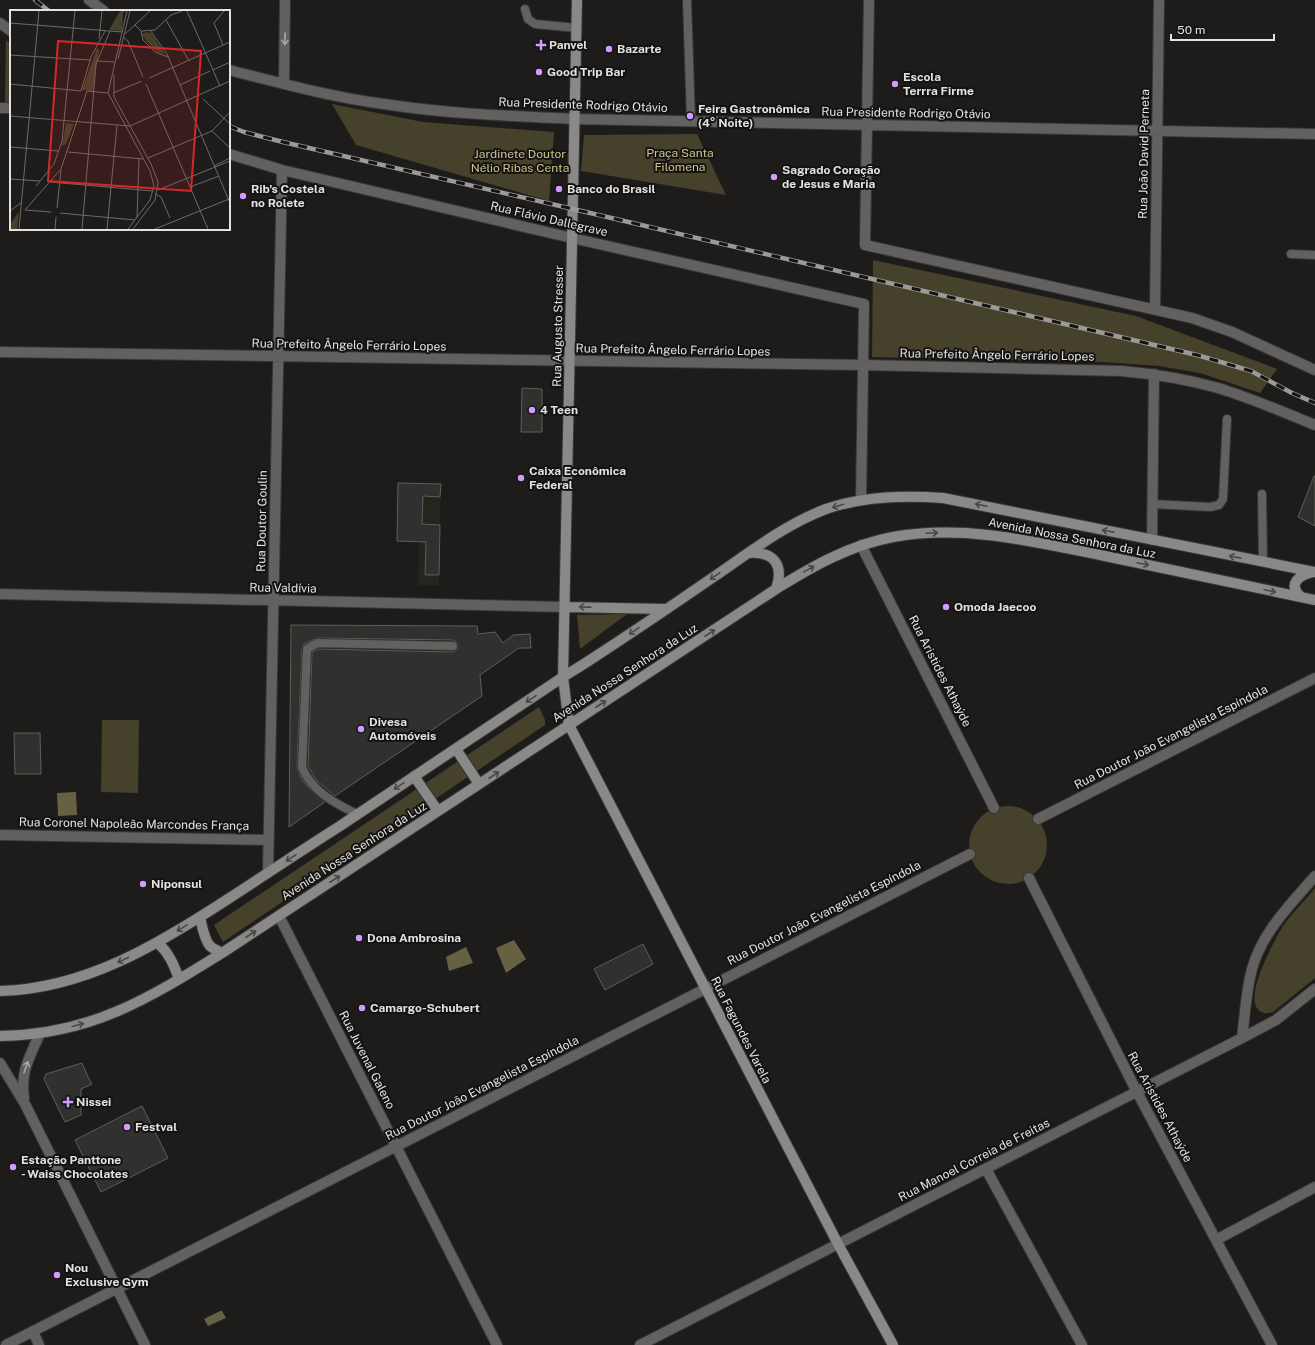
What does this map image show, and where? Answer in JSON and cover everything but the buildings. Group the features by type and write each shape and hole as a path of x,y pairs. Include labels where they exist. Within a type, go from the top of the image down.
{"main road":[{"name":"Rua Augusto Stresser","path":"568,726 563,677 577,0"},
{"name":"Avenida Nossa Senhora da Luz","path":"0,991 21,991 72,980 102,969 158,943 268,874 790,526 827,509 861,500 904,496 943,498 1315,572"},
{"name":"Avenida Nossa Senhora da Luz","path":"0,1036 40,1033 83,1024 106,1016 151,996 180,980 280,916 776,589 827,559 861,545 910,534 942,532 986,534 1040,543 1315,600"},
{"path":"747,554 760,552 768,555 774,560 778,569 779,579 776,589"},
{"path":"1301,597 1297,593 1296,582 1299,577 1304,574 1315,572"},
{"path":"565,607 666,609"},
{"name":"Rua Fagundes Varela","path":"568,726 838,1244 893,1345"},
{"path":"456,749 479,784"},
{"path":"414,776 438,811"},
{"path":"200,917 207,941 210,946 222,953"},
{"path":"158,943 166,950 180,980"}],"street":[{"path":"90,0 103,10"},
{"path":"284,84 285,0"},
{"path":"869,0 865,245 958,267 1192,318 1232,332 1315,370"},
{"name":"Rua João David Perneta","path":"1155,309 1158,0"},
{"path":"0,23 10,30"},
{"name":"Rua Presidente Rodrigo Otávio","path":"230,70 350,99 422,109 575,119 1315,134"},
{"name":"Rua Flávio Dallegrave","path":"230,154 282,170 864,304 863,366"},
{"name":"Rua Doutor Goulin","path":"268,874 282,170"},
{"name":"Rua Prefeito Ângelo Ferrário Lopes","path":"0,352 1082,370 1122,371 1154,374"},
{"path":"861,500 863,366"},
{"path":"1152,540 1154,374 1219,389 1315,425"},
{"name":"Rua Aristides Athaýde","path":"861,545 994,808"},
{"name":"Rua Valdívia","path":"0,594 565,607"},
{"name":"Rua Doutor João Evangelista Espíndola","path":"1038,819 1315,678"},
{"name":"Rua Coronel Napoleão Marcondes França","path":"0,835 268,840"},
{"name":"Rua Doutor João Evangelista Espíndola","path":"6,1345 970,854"},
{"path":"1242,1038 1246,999 1252,968 1259,950 1280,917 1315,876"},
{"name":"Rua Aristides Athaýde","path":"1029,878 1137,1092 1272,1345"},
{"name":"Rua Juvenal Galeno","path":"280,916 497,1345"},
{"name":"Rua Manoel Correia de Freitas","path":"640,1345 1242,1038 1276,1020 1315,989"},
{"path":"25,1104 22,1086 23,1074 40,1033"},
{"path":"0,1063 25,1104 145,1345"},
{"path":"986,1169 1082,1345"},
{"path":"1216,1240 1315,1188"},
{"path":"33,1331 39,1345"}],"lane":[{"path":"687,0 691,122"},
{"path":"525,9 528,20 535,24 577,28"},
{"path":"1291,254 1315,255"},
{"path":"1152,504 1210,507 1220,505 1223,498 1228,419"},
{"path":"1262,494 1263,562"},
{"path":"357,814 332,801 313,785 306,778 302,767 308,650 317,643 453,646"}],"shaded area":[{"path":"398,483 441,484 439,585 418,585 419,542 397,541"},
{"path":"76,792 77,815 58,816 57,793"},
{"path":"514,940 526,959 506,973 496,948"},
{"path":"466,947 473,963 449,971 446,957"},
{"path":"222,1311 226,1318 208,1326 204,1319"}],"green space":[{"path":"6,40 10,43 10,102 5,102"},
{"name":"Jardinete Doutor Nélio Ribas Centa","path":"332,104 423,122 554,132 549,201 356,145"},
{"name":"Praça Santa Filomena","path":"697,134 726,195 581,171 584,135"},
{"path":"873,260 1136,316 1277,369 1260,393 1200,373 1159,366 1102,362 872,357"},
{"path":"627,614 584,646 580,649 577,615"},
{"path":"539,707 545,720 545,725 223,942 214,925"},
{"path":"102,720 139,720 138,793 101,792"},
{"path":"1008,806 1023,809 1030,813 1040,823 1044,830 1047,845 1044,860 1040,867 1030,877 1023,881 1008,884 993,881 986,877 976,867 972,860 969,845 972,830 976,823 986,813 993,809"},
{"path":"1315,888 1315,978 1273,1012 1262,1012 1257,1008 1255,991 1262,967 1283,926"}],"railway":[{"path":"35,0 48,10"},
{"path":"230,126 244,132 283,142 1197,355 1251,371 1292,393 1315,403"}],"place":[{"name":"Panvel","path":"541,45"},
{"name":"Bazarte","path":"609,49"},
{"name":"Good Trip Bar","path":"539,72"},
{"name":"Escola Terrra Firme","path":"895,84"},
{"name":"Feira Gastronômica (4° Noite)","path":"690,116"},
{"name":"Sagrado Coração de Jesus e Maria","path":"774,177"},
{"name":"Banco do Brasil","path":"559,189"},
{"name":"Rib's Costela no Rolete","path":"243,196"},
{"name":"4 Teen","path":"532,410"},
{"name":"Caixa Econômica Federal","path":"521,478"},
{"name":"Omoda Jaecoo","path":"946,607"},
{"name":"Divesa Automóveis","path":"361,729"},
{"name":"Niponsul","path":"143,884"},
{"name":"Dona Ambrosina","path":"359,938"},
{"name":"Camargo-Schubert","path":"362,1008"},
{"name":"Nissei","path":"68,1102"},
{"name":"Festval","path":"127,1127"},
{"name":"Estação Panttone - Waiss Chocolates","path":"13,1167"},
{"name":"Nou Exclusive Gym","path":"57,1275"}]}
